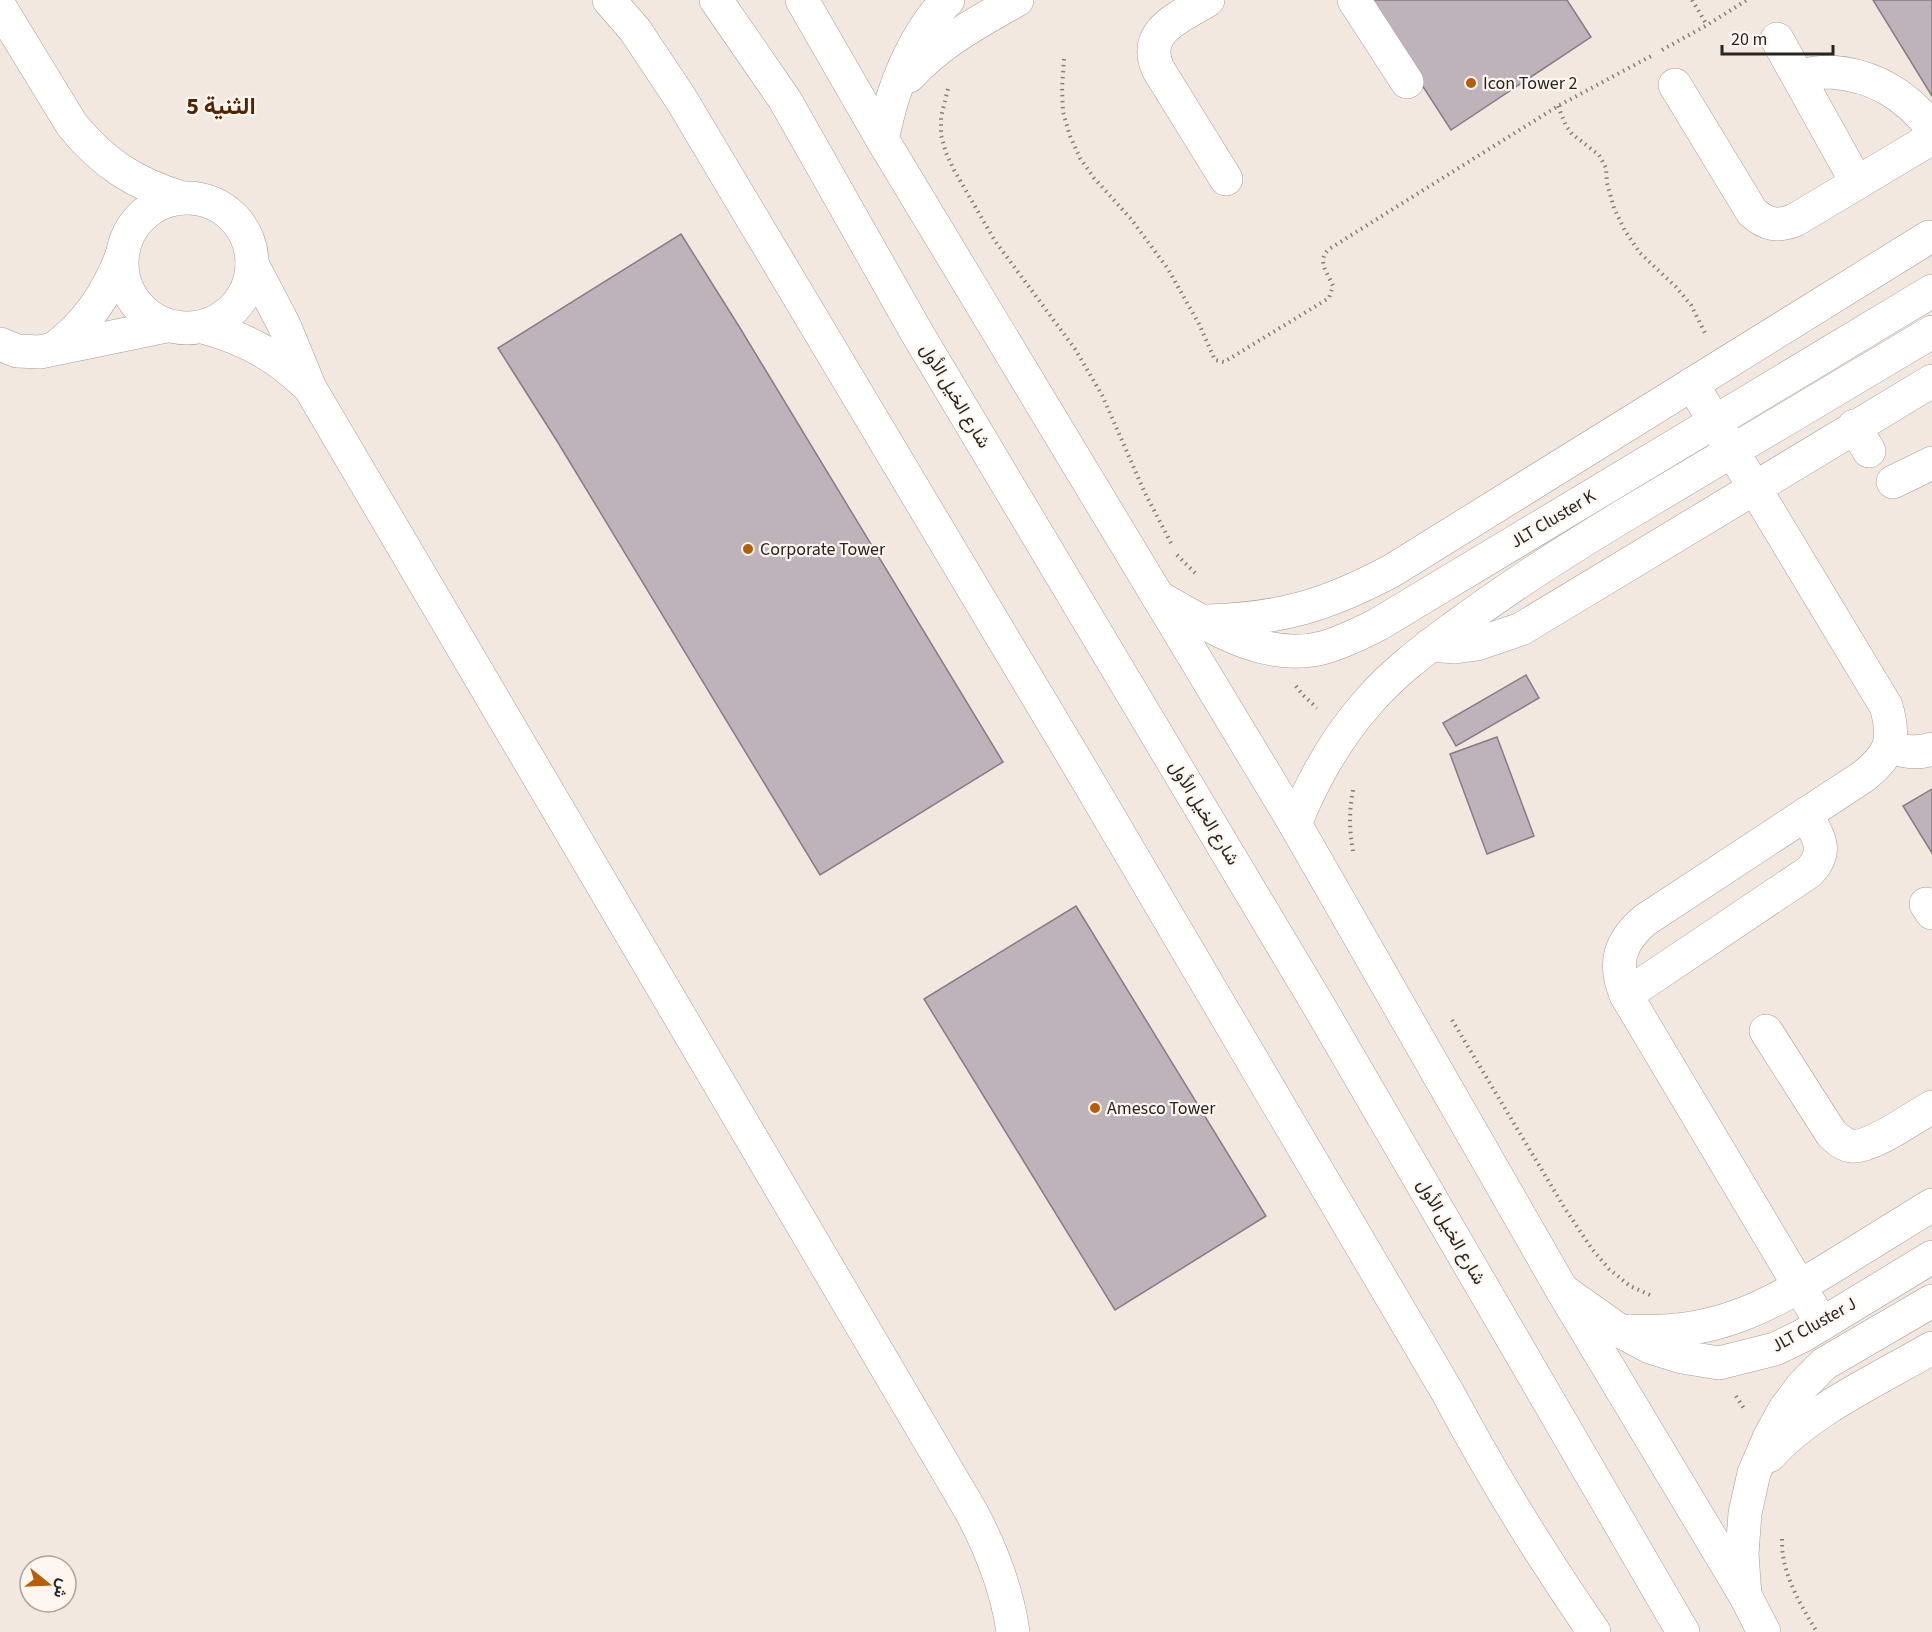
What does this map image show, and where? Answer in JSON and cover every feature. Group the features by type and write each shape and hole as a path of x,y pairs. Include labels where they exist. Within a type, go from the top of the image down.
{"main road":[{"path":"609,0 635,30 681,99 1139,868 1442,1382 1511,1506 1592,1630"},
{"name":"شارع الخيل الأول","path":"716,0 785,100 917,333 1323,1013 1683,1632"},
{"path":"802,0 882,139 1295,824 1562,1290 1745,1595 1764,1632"},
{"path":"882,139 894,93 910,56 939,8 948,0"},
{"path":"894,93 920,64 956,35 1017,0"},
{"path":"1208,0 1162,29 1153,49 1158,69 1226,180"},
{"path":"1354,0 1407,82"},
{"path":"0,7 72,125 86,142 120,172 140,183 182,198"},
{"path":"1777,39 1857,183"},
{"path":"1798,76 1830,72 1862,77 1892,90 1917,109 1932,128"},
{"path":"1675,85 1752,212 1761,220 1773,224 1784,224 1795,220 1932,138"},
{"path":"52,350 83,324 96,308 115,274 126,238 135,222 148,210 165,201 182,198 200,199 217,205 232,216 243,230 250,246 252,264 250,282 243,297 232,311 218,321 190,329 166,326 150,319 137,307 127,291 122,274 122,255"},
{"path":"1202,621 1242,620 1281,614 1319,604 1357,589 1393,570 1703,377 1788,311 1869,263 1929,237"},
{"path":"252,264 284,325 310,388 972,1513 1001,1577 1013,1632"},
{"name":"JLT Cluster K","path":"1158,597 1230,636 1259,646 1287,651 1320,649 1349,639 1377,625 1932,291"},
{"path":"0,344 18,351 52,350 166,326"},
{"path":"203,327 226,333 272,355 310,388"},
{"name":"JLT Cluster K","path":"1295,824 1313,782 1345,730 1369,700 1398,671 1430,645 1558,555 1932,332"},
{"path":"1703,377 1715,422 1886,706 1892,726 1889,746 1880,763 1645,920 1632,931 1623,946 1618,962 1619,980 1822,1324"},
{"path":"1430,645 1455,647 1477,644 1521,629 1753,488 1862,438 1932,381"},
{"path":"1893,482 1932,463"},
{"path":"1889,746 1916,753 1932,749"},
{"path":"1626,995 1809,872 1816,865 1821,855 1821,844 1806,814"},
{"path":"1766,1031 1831,1133 1840,1141 1851,1146 1874,1141 1932,1107"},
{"path":"1620,1331 1682,1330 1748,1314 1800,1287 1867,1232 1932,1205"},
{"name":"JLT Cluster J","path":"1562,1290 1620,1331 1650,1347 1682,1357 1719,1363 1775,1349 1802,1336 1932,1257"},
{"name":"JLT Cluster J","path":"1745,1595 1742,1554 1745,1513 1754,1473 1785,1409 1803,1385 1824,1364 1932,1300"},
{"path":"1754,1473 1799,1427 1932,1348"}],"path":[{"path":"1692,0 1707,25"},
{"path":"1064,59 1063,112 1080,158 1094,178 1131,219 1168,269 1199,324 1215,360 1219,362 1228,360 1329,298 1333,286 1323,263 1329,249 1558,106 1707,25 1747,0"},
{"path":"951,81 944,99 941,135 954,170 995,241 1075,349 1102,395 1144,491 1176,553 1198,576"},
{"path":"1558,106 1572,134 1599,155 1606,168 1607,183 1614,208 1625,231 1640,253 1676,287 1691,305 1710,347 1703,377"},
{"path":"1356,780 1349,810 1349,830 1357,859"},
{"path":"1447,1012 1564,1207 1592,1248 1609,1269 1630,1286 1655,1297"},
{"path":"1782,1536 1781,1546 1788,1577 1817,1632"}],"building":[{"name":"Icon Tower 2","path":"1367,0 1567,0 1591,37 1451,130"},
{"path":"1873,0 1932,0 1932,96"},
{"name":"Corporate Tower","path":"681,234 1003,762 820,875 557,441 498,348"},
{"path":"1526,675 1539,698 1456,746 1443,723"},
{"path":"1497,737 1534,836 1487,854 1450,754"},
{"path":"1932,789 1932,853 1903,806"},
{"name":"Amesco Tower","path":"1076,906 1266,1216 1115,1310 924,999"}],"place":[{"name":"Icon Tower 2","path":"1471,83"},
{"name":"Corporate Tower","path":"748,549"},
{"name":"Amesco Tower","path":"1095,1108"}],"district":[{"name":"الثنية 5","path":"221,106"}]}
